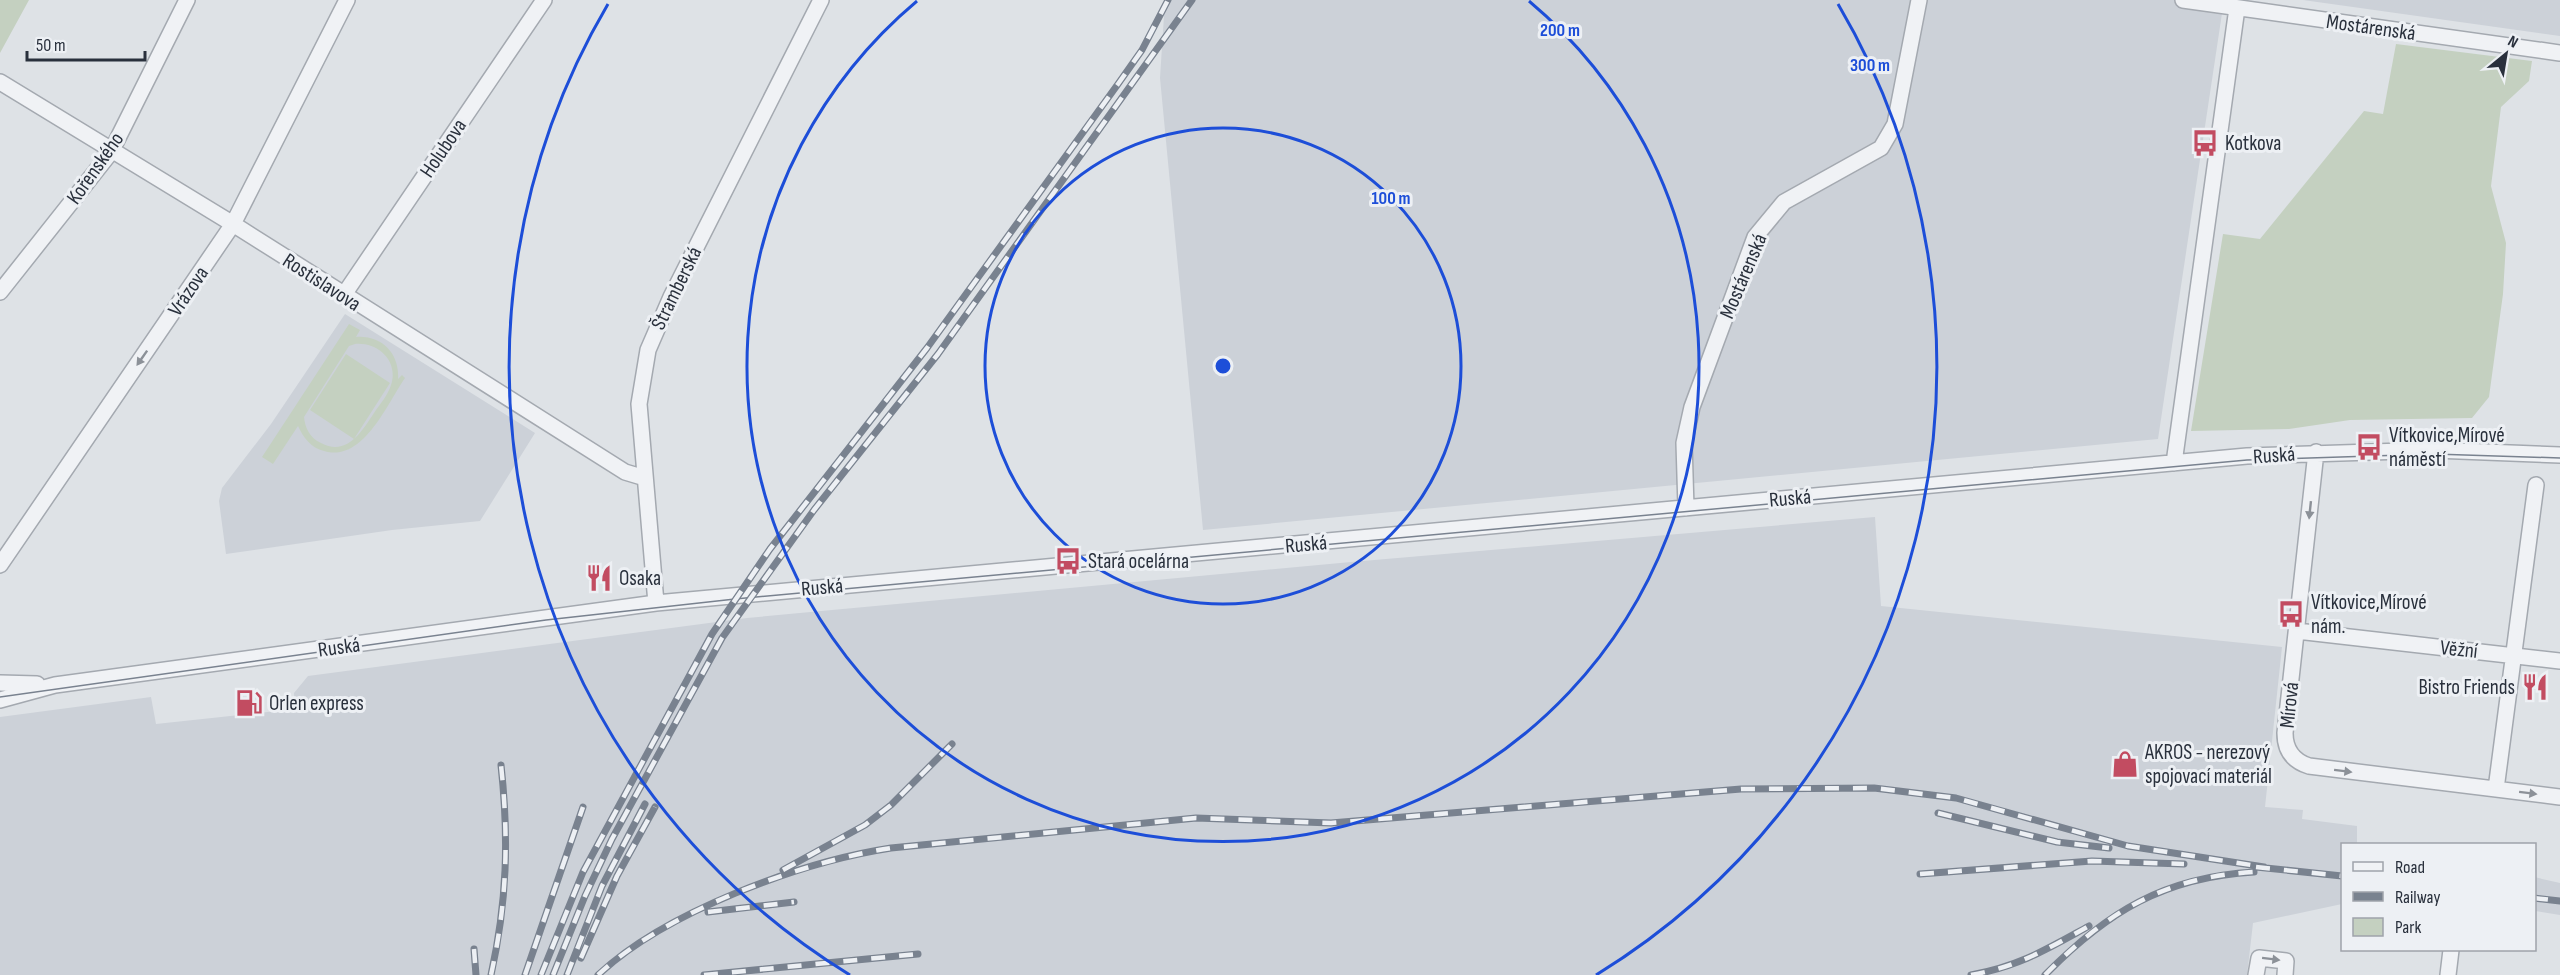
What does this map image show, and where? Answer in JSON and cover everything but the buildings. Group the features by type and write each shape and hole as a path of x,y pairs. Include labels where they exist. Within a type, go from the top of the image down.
{"street":[{"name":"Kořenského","path":"0,292 111,152 187,0"},
{"name":"Vrázova","path":"0,565 232,224 347,0"},
{"name":"Holubova","path":"343,296 544,0"},
{"name":"Štramberská","path":"656,603 639,404 642,375 652,337 821,0"},
{"name":"Mostárenská","path":"1686,508 1684,443 1692,407 1755,237 1784,202 1881,148 1895,124 1919,0"},
{"name":"Mostárenská","path":"2182,0 2560,53"},
{"path":"2174,463 2237,8"},
{"name":"Rostislavova","path":"0,82 232,224 343,296 625,471 645,478"},
{"name":"Ruská","path":"0,700 55,685 656,603 2174,463 2316,452 2472,450 2560,455"},
{"name":"Mírová","path":"2316,452 2285,733 2287,747 2296,761 2309,766 2560,797"},
{"path":"2496,789 2536,485"},
{"name":"Věžní","path":"2297,631 2560,661"},
{"name":"Ruská","path":"0,683 55,685"},
{"path":"2448,975 2451,951"},
{"path":"2256,975 2259,958 2286,961 2285,975"}],"shaded area":[{"path":"1165,0 2224,0 2158,439 1203,530 1160,78"},
{"path":"2303,0 2560,0 2560,36"},
{"path":"345,314 535,433 480,521 392,530 226,554 219,501 222,488 271,424"},
{"path":"1875,517 1881,606 2282,647 2265,807 2303,810 2302,819 2357,826 2357,843 2341,843 2341,904 2253,923 2247,975 0,975 0,717 151,697 156,724 295,709 294,693 308,676 747,618 1351,562"},
{"path":"2536,877 2560,883 2560,915 2536,911"}],"green space":[{"path":"0,0 29,0 0,53"},
{"path":"2396,44 2532,61 2529,81 2501,107 2491,186 2506,243 2503,294 2489,397 2472,418 2350,420 2289,429 2191,431 2223,234 2260,239 2364,111 2383,114"},
{"path":"349,324 360,330 356,337 374,339 388,348 396,362 398,379 402,375 405,378 382,416 362,440 351,448 338,452 324,451 308,442 298,426 273,464 262,457","holes":["363,344 379,350 389,361 393,376 390,389 353,440 339,447 321,443 309,432 304,417 349,346"]},
{"path":"346,354 390,383 354,439 310,410"}],"tram line":[{"path":"0,697 546,620 735,599 2247,460 2434,454 2560,458"}],"railway":[{"path":"541,975 583,872 712,634 770,549 927,348 1118,84 1142,50 1168,0"},
{"path":"553,975 585,896 612,839 722,638 814,510 938,354 1192,0"},
{"path":"783,870 865,825 891,805 952,744"},
{"path":"491,975 500,922 505,870 504,792 501,765"},
{"path":"598,975 626,952 696,911 736,893 816,865 891,848 1196,818 1331,823 1741,789 1874,788 1956,798 2128,846 2264,867"},
{"path":"567,975 602,886 645,804"},
{"path":"525,975 583,807"},
{"path":"581,958 617,876 655,807"},
{"path":"1938,813 2057,842 2109,848"},
{"path":"1920,874 2092,861 2184,864"},
{"path":"2256,867 2341,876"},
{"path":"2045,975 2091,933 2139,902 2192,881 2254,872"},
{"path":"2536,898 2560,901"},
{"path":"708,912 794,902"},
{"path":"1971,975 2019,962 2089,926"},
{"path":"474,949 476,975"},
{"path":"704,975 918,954"}],"place":[{"name":"Kotkova","path":"2205,143"},
{"name":"Vítkovice,Mírové náměstí","path":"2369,447"},
{"name":"Stará ocelárna","path":"1068,561"},
{"name":"Osaka","path":"599,578"},
{"name":"Vítkovice,Mírové nám.","path":"2291,614"},
{"name":"Bistro Friends","path":"2535,687"},
{"name":"Orlen express","path":"249,703"},
{"name":"AKROS - nerezový spojovací materiál","path":"2125,764"}]}
